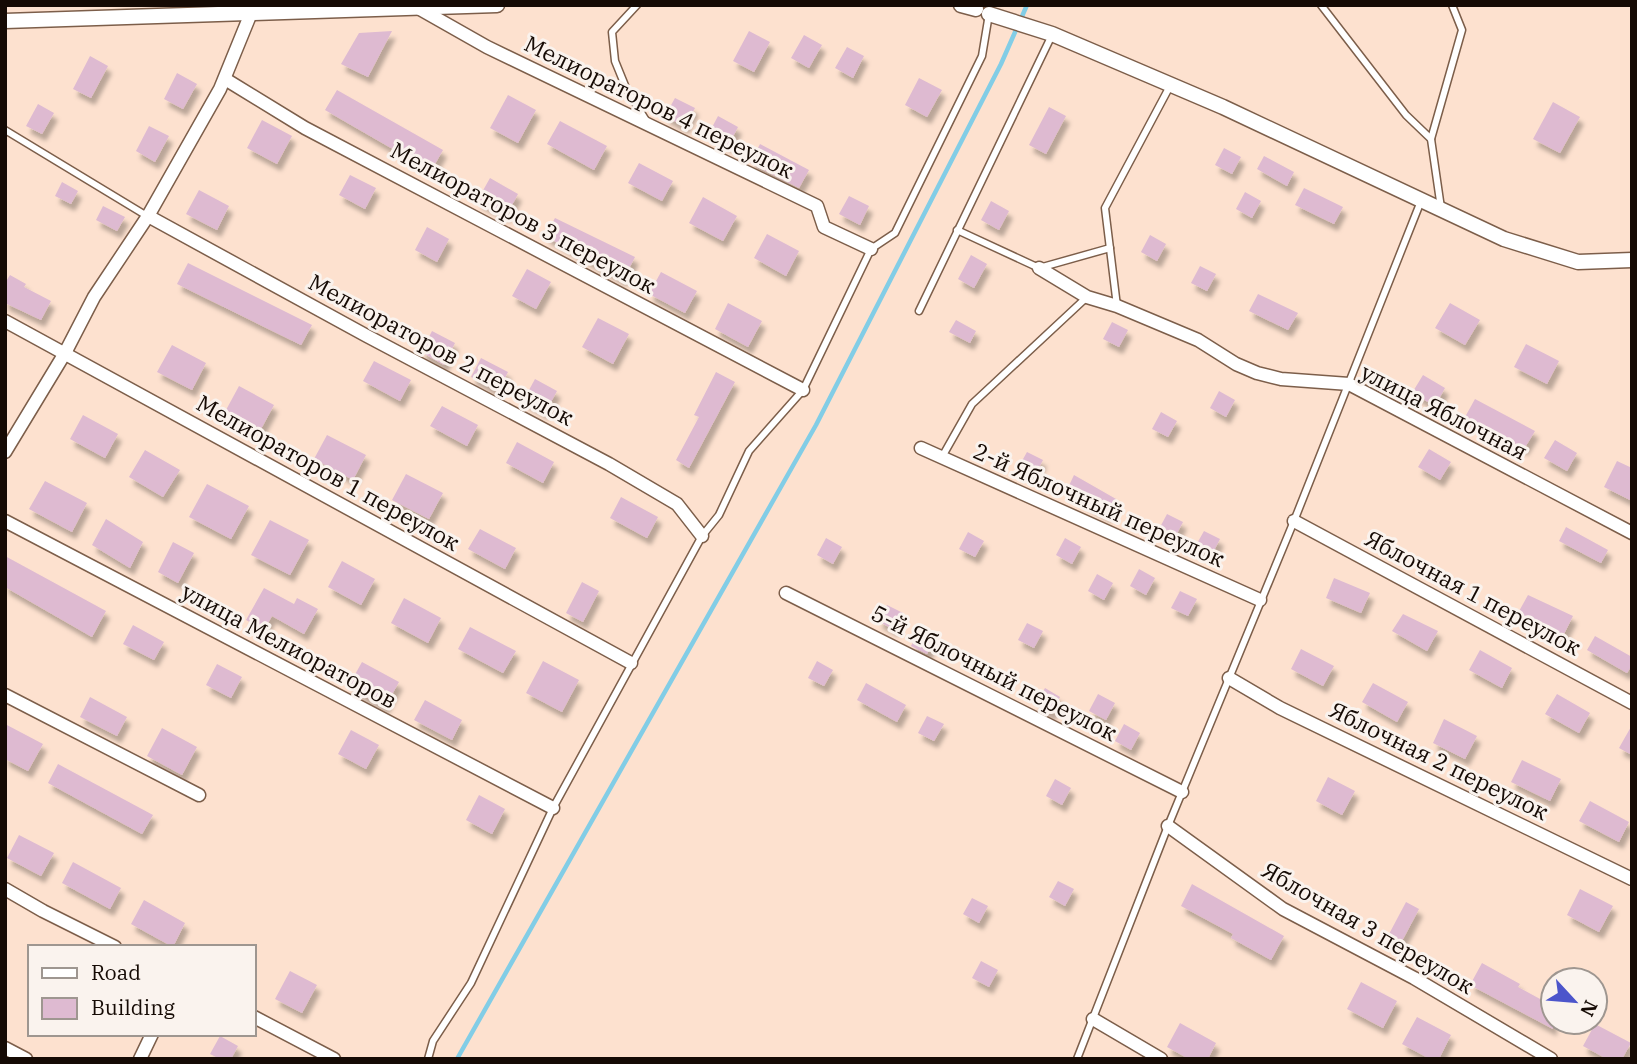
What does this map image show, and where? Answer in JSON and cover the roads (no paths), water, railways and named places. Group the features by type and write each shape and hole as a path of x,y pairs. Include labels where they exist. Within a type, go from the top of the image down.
{"street":[{"path":"5,22 497,5"},
{"path":"961,5 1052,34 1171,85 1504,239 1578,262 1632,260"},
{"name":"Мелиораторов 4 переулок","path":"420,9 486,47 817,206 824,227 872,249"},
{"path":"5,452 65,353 94,297 148,216 225,79 251,13"},
{"name":"Мелиораторов 3 переулок","path":"225,79 305,128 803,390"},
{"name":"Мелиораторов 2 переулок","path":"148,216 366,336 609,464 677,504 702,536"},
{"name":"улица Яблочная","path":"1039,268 1087,297 1116,306 1198,341 1236,364 1258,373 1280,379 1349,384 1632,533"},
{"name":"Мелиораторов 1 переулок","path":"5,321 631,663"},
{"name":"2-й Яблочный переулок","path":"921,448 1260,600"},
{"name":"улица Мелиораторов","path":"5,521 553,808"},
{"name":"Яблочная 1 переулок","path":"1294,521 1632,703"},
{"name":"5-й Яблочный переулок","path":"786,593 1182,792"},
{"name":"Яблочная 2 переулок","path":"1229,678 1280,708 1632,879"},
{"path":"5,695 199,795"},
{"name":"Яблочная 3 переулок","path":"1168,826 1283,909 1414,978 1551,1059"},
{"path":"5,889 111,945"},
{"path":"256,1018 334,1059"},
{"path":"1093,1019 1161,1059"},
{"path":"140,1059 151,1036"},
{"path":"5,1048 26,1059"}],"lane":[{"path":"637,5 612,32 615,61 626,88 650,126"},
{"path":"1321,5 1406,115 1431,139"},
{"path":"1441,208 1431,139 1462,30 1452,5"},
{"path":"428,1059 433,1041 471,983 553,808 702,536 719,515 749,452 803,390 872,249 895,233 982,56 981,10"},
{"path":"919,311 1052,34"},
{"path":"1116,306 1105,208 1171,85"},
{"path":"5,130 148,216"},
{"path":"1077,1059 1168,826 1294,521 1422,199"},
{"path":"957,230 1039,268 1110,248"},
{"path":"942,457 972,404 1087,297"}],"waterway":[{"path":"457,1059 816,425 1001,64 1027,5"}]}
